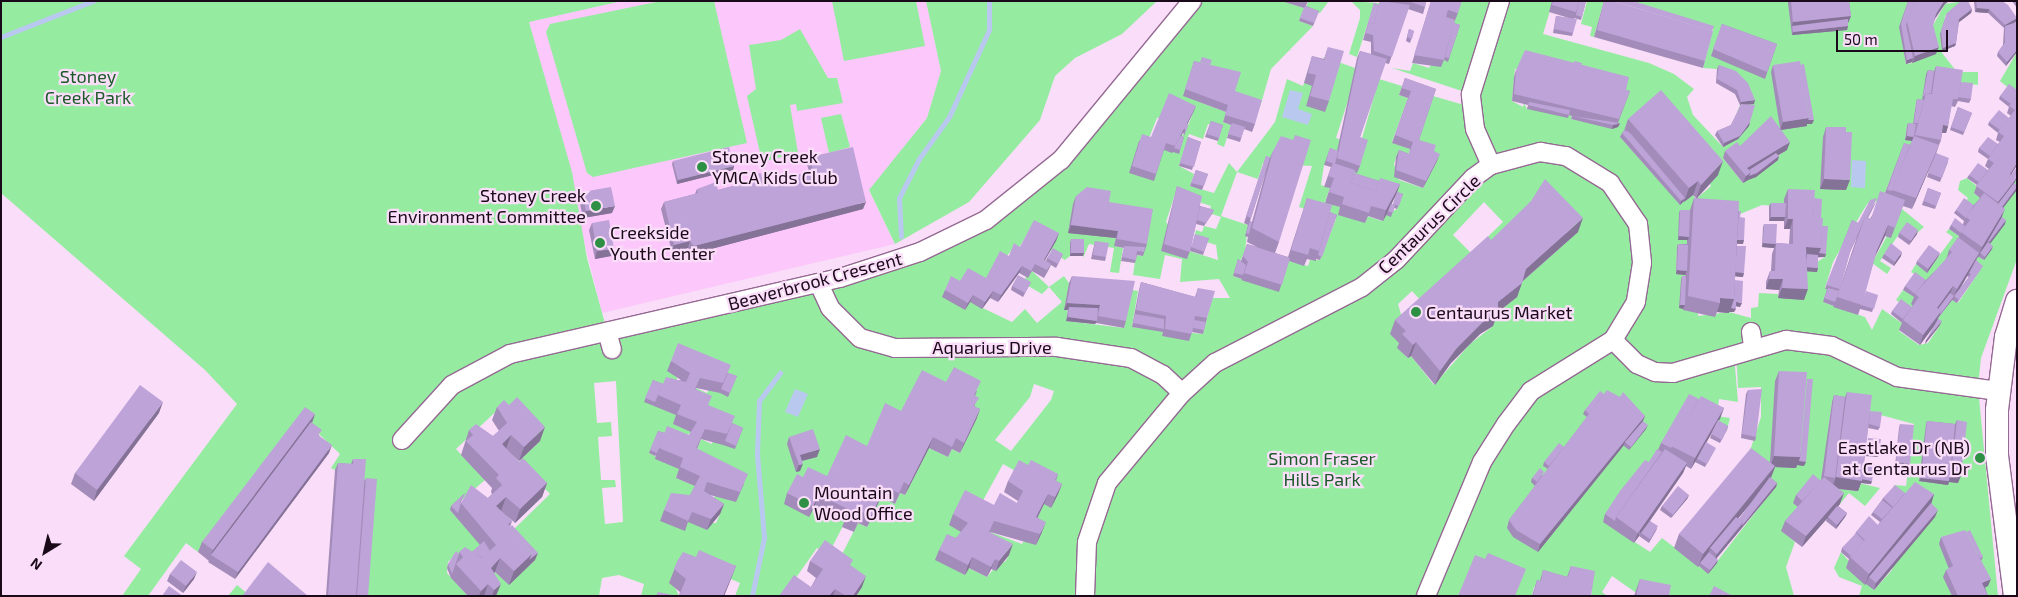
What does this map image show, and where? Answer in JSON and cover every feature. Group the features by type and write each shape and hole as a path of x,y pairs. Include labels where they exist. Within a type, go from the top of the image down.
{"street":[{"name":"Beaverbrook Crescent","path":"402,440 452,385 510,354 819,284 920,252 986,220 1061,160 1192,1"},
{"path":"1491,165 1475,129 1471,94 1500,1"},
{"name":"Centaurus Circle","path":"1085,596 1087,542 1107,483 1182,393 1223,358 1362,287 1396,260 1473,178 1491,165 1540,152 1566,156 1601,175 1621,195 1638,224 1642,263 1636,302 1613,340 1531,391 1506,424 1482,462 1426,596"},
{"name":"Aquarius Drive","path":"819,284 830,308 860,338 895,348 1057,347 1131,358 1162,375 1182,393"},
{"path":"2015,596 1997,456 1998,392 2017,301"},
{"path":"608,332 612,349"},
{"path":"1613,340 1645,370 1673,373 1752,340 1786,340 1832,346 1862,353 1895,384 1998,392"}],"shaded area":[{"path":"622,1 926,1 941,71 927,118 869,191 895,244 602,313 529,22"}],"green space":[{"path":"1,1 622,1 529,22 572,172 587,258 607,331 794,290 986,220 1061,160 1191,1 1282,1 1304,8 1299,21 1313,26 1271,69 1260,107 1197,101 1226,112 1223,122 1231,125 1224,147 1217,144 1222,128 1208,124 1203,139 1189,134 1179,166 1194,174 1190,186 1214,193 1229,163 1237,172 1275,122 1287,79 1303,86 1309,67 1320,70 1324,57 1358,69 1336,138 1342,140 1337,155 1324,165 1321,185 1330,188 1325,202 1382,221 1385,215 1397,209 1401,197 1350,180 1379,79 1402,86 1399,95 1408,98 1392,142 1410,149 1406,161 1396,158 1394,164 1399,180 1423,188 1437,161 1416,147 1433,96 1471,107 1471,94 1392,68 1410,71 1413,63 1429,68 1452,27 1451,1 1553,1 1543,34 1649,63 1674,74 1694,89 1687,97 1693,115 1723,147 1740,105 1753,103 1717,69 1703,68 1713,29 1623,1 1802,1 1792,35 1848,23 1846,1 1909,1 1900,27 1906,64 1912,63 1945,4 1964,1 1945,16 1942,53 1957,72 1978,72 1978,85 1959,83 1916,103 1913,127 1907,127 1905,140 1913,141 1893,172 1885,193 1890,195 1888,200 1868,203 1833,262 1825,288 1838,293 1823,302 1865,317 1872,330 1882,309 1903,324 1899,331 1919,345 1928,343 1940,325 1936,321 1952,300 1958,303 1981,269 1932,285 1911,272 1916,264 1927,272 1953,237 1946,232 1949,229 1961,237 1957,243 1984,260 1987,245 1975,210 1965,203 1968,198 1958,190 1960,181 1967,178 1978,187 1974,193 1996,209 2017,178 2017,259 1981,358 1978,387 1998,596 1859,596 1862,586 1839,577 1834,568 1841,552 1874,590 1892,570 1905,498 1894,489 1894,485 1906,486 1914,424 1832,402 1828,432 1832,488 1858,491 1859,483 1880,488 1865,506 1849,493 1840,504 1793,502 1800,508 1782,531 1795,542 1786,567 1794,596 1651,596 1635,592 1612,576 1602,592 1607,596 1591,596 1592,590 1563,584 1534,587 1532,596 856,596 862,587 838,562 858,523 867,527 881,497 895,504 900,493 905,495 929,448 948,457 952,449 960,453 976,420 943,392 898,422 881,414 863,456 842,446 815,505 846,520 828,555 817,548 783,596 735,596 740,583 694,563 674,585 679,596 641,596 644,584 619,575 602,578 599,596 494,596 486,581 495,572 509,584 535,560 510,533 550,494 519,461 540,441 505,403 456,449 485,480 450,510 482,545 471,556 455,555 448,562 447,573 468,596 365,596 335,470 331,468 340,454 301,417 198,552 186,543 148,596 122,596 141,569 124,556 237,404 205,370 1,193","holes":["1567,61 1627,98 1615,128 1571,119 1572,115 1527,109 1524,103 1523,107 1512,101 1515,69 1566,65","1193,113 1184,135 1179,134 1163,150 1149,138 1157,118","1759,135 1787,149 1743,183 1723,158","1620,137 1709,182 1711,186 1696,199 1693,195 1680,204","1263,163 1312,166 1299,207 1336,219 1320,260 1310,260 1308,266 1289,261 1242,279 1233,276 1245,251 1248,225 1221,216 1237,172 1258,179","1175,194 1211,206 1209,213 1221,217 1216,229 1204,226 1202,232 1196,230 1194,238 1216,245 1218,260 1189,251 1166,222","1484,202 1503,222 1471,253 1453,235","1762,205 1785,207 1825,257 1802,271 1779,298 1778,294 1759,293 1758,307 1751,308 1751,318 1729,312 1698,316 1698,311 1684,310 1689,275 1676,274 1677,248 1687,248 1688,240 1678,240","1523,212 1577,232 1521,282 1516,297 1493,315 1493,326 1470,344 1434,385 1411,356 1408,358 1398,348 1403,321 1398,304 1412,291 1422,302","1150,217 1142,256 1136,255 1133,275 1160,279 1165,255 1182,259 1180,282 1219,279 1230,298 1212,298 1203,334 1132,327 1138,291 1132,290 1124,328 1067,321 1069,283 1064,276 1049,287 1062,302 1037,323 1025,309 1012,322 945,290 949,283 958,288 983,285 1011,251 1019,248 1031,227 1056,240 1050,251 1065,260 1070,256 1070,243 1083,243 1083,258 1089,244 1114,248 1110,272 1119,273 1123,248 1115,246 1116,238 1069,232","1734,355 1738,388 1761,387 1761,417 1747,460 1775,487 1708,573 1662,538 1650,552 1603,521 1659,450 1719,418 1717,424 1727,430 1730,418 1717,416 1719,399 1738,402","677,375 709,389 707,393 696,388 692,399 713,440 712,444 701,439 693,459 716,494 714,498 703,493 720,514 716,523 688,522 684,531 686,505 696,486 676,478 680,469 649,453 693,432 677,415","616,381 623,522 605,524 602,488 616,487 615,480 601,480 598,437 612,436 611,422 597,423 594,383","1034,384 1054,391 1051,400 1011,451 995,440 1030,397","1003,464 1024,476 1025,539 1022,544 990,532 985,542 1009,555 1005,562 1001,560 987,577 969,568 964,575 958,546"]},
{"path":"661,1 714,1 747,143 593,177 587,173 546,32 550,24"},
{"path":"832,1 916,1 925,46 844,61"},
{"path":"926,1 1157,1 1122,34 1075,58 1055,76 1040,120 969,202 895,244 869,190 927,118 941,71"},
{"path":"1308,1 1329,1 1320,13 1306,9"},
{"path":"1351,1 1390,4 1373,7 1357,57 1349,54 1360,18 1360,10"},
{"path":"1587,1 1604,1 1594,37 1590,36 1592,27 1581,24"},
{"path":"800,29 828,78 837,78 843,103 797,111 796,104 790,105 798,153 762,162 747,96 756,89 749,45 781,40"},
{"path":"2017,52 2017,95 2000,81"},
{"path":"841,114 850,147 829,153 821,118"},
{"path":"1902,209 1924,227 1917,233 1905,226 1880,261 1891,268 1887,274 1872,263"},
{"path":"1032,271 1049,287 1042,294 1023,283"},
{"path":"1903,290 1916,298 1913,312 1896,300"},
{"path":"237,585 248,594 246,596 228,596"}],"water":[{"path":"1290,90 1303,93 1298,109 1312,114 1308,125 1282,117"},
{"path":"1852,160 1866,161 1865,188 1851,187"},
{"path":"795,389 808,394 798,417 785,412"}],"building":[{"path":"1380,1 1410,5 1392,57 1374,51 1373,35 1365,33 1369,23 1374,24"},
{"path":"1408,1 1426,1 1425,7"},
{"path":"1431,1 1462,1 1458,13 1448,10 1446,17 1455,20 1444,60 1414,55"},
{"path":"1553,1 1579,1 1576,12 1552,5"},
{"path":"1579,1 1586,1 1582,17 1576,15"},
{"path":"1604,1 1613,1 1713,31 1705,61 1597,30"},
{"path":"1613,1 1633,1 1714,26 1712,31"},
{"path":"1791,1 1849,1 1851,16 1793,22"},
{"path":"1908,1 1915,1 1906,25 1913,58 1907,60 1901,24"},
{"path":"1915,1 1944,1 1936,14 1933,25 1939,47 1915,56 1907,21"},
{"path":"1961,1 1968,1 1972,9 1959,19 1956,43 1943,48 1941,30 1947,13"},
{"path":"1976,1 2002,1 2008,5 2017,18 2005,25 1989,9 1977,8"},
{"path":"1374,3 1379,5 1374,24 1369,23 1367,26"},
{"path":"1305,6 1319,11 1314,23 1300,18"},
{"path":"1556,16 1577,19 1573,33 1554,29"},
{"path":"1848,19 1848,26 1793,32 1792,26"},
{"path":"2017,22 2017,50 2007,62 1998,52 2005,43 2005,26"},
{"path":"1454,23 1460,25 1449,58 1445,57"},
{"path":"1722,24 1777,44 1767,72 1713,49"},
{"path":"1409,29 1414,31 1412,39 1407,37"},
{"path":"1328,47 1344,51 1329,101 1310,96 1316,75 1308,73 1312,56 1324,60"},
{"path":"1525,50 1629,77 1626,90 1630,91 1619,119 1514,94 1516,70"},
{"path":"1360,51 1387,59 1360,137 1368,140 1360,166 1337,158"},
{"path":"1202,57 1212,60 1210,65 1200,62"},
{"path":"1194,61 1241,72 1235,91 1262,100 1255,124 1225,115 1228,105 1185,89"},
{"path":"1574,61 1582,63 1582,65 1574,63"},
{"path":"1800,61 1809,118 1783,122 1773,65"},
{"path":"1804,64 1814,120 1808,120 1800,65"},
{"path":"1719,65 1736,71 1748,83 1755,100 1741,102 1737,90 1717,79"},
{"path":"1936,66 1963,70 1958,99 1953,99 1948,126 1943,125 1941,140 1915,135 1926,93 1932,94"},
{"path":"1928,70 1934,71 1931,93 1926,93 1923,96"},
{"path":"1405,78 1436,89 1419,140 1436,145 1434,151 1440,154 1426,181 1396,170 1399,150 1409,154 1413,142 1395,135 1411,91 1402,88"},
{"path":"1961,82 1973,83 1971,99 1958,97"},
{"path":"2009,84 2017,90 2017,96 2011,104 2000,96"},
{"path":"1661,90 1723,161 1701,185 1698,181 1689,188 1628,119"},
{"path":"1169,93 1196,106 1175,146 1166,143 1156,174 1132,166 1142,134 1151,137"},
{"path":"2017,96 2017,163 2010,174 2016,179 1998,202 1976,186 1994,163 1988,159 2004,136 1998,132 2015,110 2009,106"},
{"path":"1917,99 1924,100 1918,123 1914,123"},
{"path":"1529,102 1570,110 1569,115 1528,105"},
{"path":"1741,104 1755,105 1750,122 1740,136 1724,143 1717,131 1731,125"},
{"path":"1958,107 1972,113 1964,132 1951,127"},
{"path":"1999,110 2009,118 2000,130 1989,122"},
{"path":"1572,116 1620,123 1613,125"},
{"path":"1771,116 1790,142 1747,168 1751,172 1746,176 1725,151 1737,142 1740,146"},
{"path":"1211,121 1223,125 1219,138 1207,134"},
{"path":"1232,123 1245,127 1241,138 1228,134"},
{"path":"1908,123 1916,124 1913,137 1907,136"},
{"path":"1186,124 1188,125 1186,132 1184,128"},
{"path":"1826,127 1846,127 1846,132 1852,132 1850,180 1824,179"},
{"path":"1625,130 1631,134 1685,198 1681,201 1622,133"},
{"path":"1295,135 1311,140 1279,242 1252,228 1273,151 1281,136 1293,140"},
{"path":"1180,136 1184,137 1180,150 1174,148"},
{"path":"1914,136 1939,145 1916,198 1892,190"},
{"path":"1188,137 1201,142 1194,167 1180,163"},
{"path":"1988,137 1998,144 1990,156 1979,148"},
{"path":"1904,143 1910,145 1892,191 1887,190"},
{"name":"Stoney Creek YMCA Kids Club","path":"729,147 734,166 678,180 673,161"},
{"path":"853,147 866,202 694,246 690,241 674,245 664,202 698,193 697,189 716,182 718,190 753,181 751,175 761,173 763,183 813,171 810,157"},
{"path":"1330,148 1338,151 1335,164 1326,161"},
{"path":"1776,153 1779,156 1757,173 1749,176 1751,172 1749,170"},
{"path":"1936,153 1949,158 1942,178 1928,173"},
{"path":"1266,156 1270,157 1251,218 1246,216"},
{"path":"1333,163 1355,170 1351,183 1376,191 1380,178 1400,184 1386,210 1371,206 1369,213 1342,204 1344,197 1329,192 1334,178 1328,176"},
{"path":"1978,163 1988,170 1979,182 1969,175"},
{"path":"2017,167 2017,176 2015,178 2011,175"},
{"path":"1196,170 1208,174 1204,186 1191,183"},
{"path":"1354,173 1379,181 1376,191 1351,183"},
{"path":"1545,179 1583,218 1526,269 1522,283 1498,302 1498,312 1485,320 1456,349 1440,371 1416,342 1413,345 1402,334 1406,331 1395,320 1488,236 1491,240 1531,201"},
{"path":"2014,183 2017,187 2002,207 1998,204"},
{"path":"1177,186 1202,196 1190,252 1164,244"},
{"path":"611,187 615,206 586,211 582,192"},
{"path":"1087,187 1111,191 1109,202 1153,209 1147,244 1117,239 1118,231 1071,225 1076,196"},
{"path":"1928,188 1941,193 1936,206 1924,201"},
{"path":"1788,189 1815,190 1813,218 1823,218 1821,248 1806,247 1808,289 1782,288 1783,279 1769,279 1770,271 1775,271 1776,243 1793,244 1793,219 1788,219"},
{"path":"1880,191 1905,200 1895,228 1888,225 1877,250 1862,305 1837,297 1865,217 1871,219"},
{"path":"1397,192 1403,194 1399,206 1393,204"},
{"path":"1984,193 2005,209 1982,247 1961,232 1970,220 1966,217"},
{"path":"1307,198 1332,205 1319,251 1310,248 1308,255 1291,250"},
{"path":"1694,198 1739,201 1734,299 1720,298 1720,303 1688,296"},
{"path":"1814,198 1822,199 1821,218 1813,218"},
{"path":"1877,198 1867,218 1865,217 1851,249 1840,289 1826,285 1852,220 1858,223 1870,200"},
{"path":"1964,198 1974,205 1966,218 1956,210"},
{"path":"1771,203 1786,203 1785,217 1771,217"},
{"path":"1391,204 1395,205 1393,213 1388,211"},
{"path":"1200,206 1214,210 1206,223 1197,220"},
{"path":"1680,210 1690,210 1689,237 1679,236"},
{"path":"1739,211 1741,211 1740,217 1745,218 1744,240 1737,240"},
{"path":"1330,212 1337,215 1322,257 1318,255"},
{"path":"2002,217 2006,220 1990,241 1988,241"},
{"path":"1955,218 1965,226 1961,233 1951,225"},
{"path":"609,220 614,249 597,251 592,223"},
{"path":"1034,220 1059,233 1044,260 1051,264 1047,270 1035,264 1031,271 1022,266 1001,295 993,291 985,302 973,295 968,303 945,290 951,276 960,281 968,268 986,278 1000,251 1009,256 1014,243 1020,247"},
{"path":"1250,221 1252,222 1249,234 1246,233"},
{"path":"1907,222 1918,230 1911,241 1899,233"},
{"path":"1764,224 1777,224 1776,244 1763,243"},
{"path":"1822,226 1828,226 1826,254 1819,253"},
{"path":"1195,234 1209,238 1204,252 1191,247"},
{"path":"1958,237 1979,253 1957,289 1953,286 1937,308 1941,311 1923,335 1903,320 1919,297 1915,294 1952,252 1949,250"},
{"path":"1071,239 1084,239 1084,253 1071,253"},
{"path":"1095,241 1109,243 1106,257 1093,255"},
{"path":"1988,242 1993,246 1985,257 1980,253"},
{"path":"1891,243 1902,252 1895,262 1884,254"},
{"path":"1247,244 1290,258 1282,285 1244,273 1248,262 1243,256"},
{"path":"1678,244 1688,245 1687,271 1677,270"},
{"path":"1929,245 1940,253 1928,269 1917,261"},
{"path":"1124,246 1145,247 1144,252 1137,251 1136,260 1122,257"},
{"path":"1737,246 1746,246 1744,273 1735,272"},
{"path":"1053,248 1063,254 1058,264 1047,258"},
{"path":"1807,254 1818,255 1818,268 1807,267"},
{"path":"1238,259 1246,265 1243,275 1234,273"},
{"path":"1976,260 1983,266 1959,300 1954,296 1971,274 1969,273"},
{"path":"1915,272 1926,280 1915,294 1905,286"},
{"path":"1018,275 1031,282 1025,293 1012,286"},
{"path":"1072,276 1135,281 1126,321 1098,316 1100,305 1067,303"},
{"path":"1682,276 1686,276 1685,305 1680,305"},
{"path":"1735,280 1743,281 1742,303 1736,302 1736,309 1731,308 1734,299"},
{"path":"1141,282 1196,297 1198,288 1215,291 1207,318 1195,316 1192,334 1165,329 1166,316 1136,310"},
{"path":"1828,288 1839,291 1835,302 1824,298"},
{"path":"1866,291 1878,295 1874,309 1861,305"},
{"path":"1950,293 1954,296 1940,315 1941,311 1938,309"},
{"path":"1901,299 1912,307 1903,319 1892,311"},
{"path":"1069,307 1098,308 1097,321 1068,317"},
{"path":"1135,314 1164,319 1164,329 1133,323"},
{"path":"1938,319 1942,321 1926,340"},
{"path":"1194,320 1206,322 1204,330 1193,328"},
{"path":"678,343 731,365 723,383 700,378 695,389 712,396 708,405 735,416 727,434 705,429 696,448 748,474 740,492 707,482 704,491 724,504 711,519 692,512 688,521 664,510 671,493 690,495 700,476 680,467 683,458 659,448 667,426 689,435 697,422 677,414 681,405 658,395 666,377 686,382 690,373 671,361"},
{"path":"954,367 981,381 974,395 979,398 974,406 980,409 964,443 956,438 952,447 933,437 909,485 904,482 899,493 885,487 871,516 862,512 858,522 846,516 850,510 819,495 813,506 787,493 797,474 803,477 808,467 827,476 846,435 867,446 885,403 901,411 922,370 946,382"},
{"path":"1779,371 1807,372 1800,457 1774,456"},
{"path":"728,373 737,376 730,393 721,389"},
{"path":"1807,379 1813,379 1806,462 1799,461"},
{"path":"653,380 663,384 655,402 645,398"},
{"path":"140,385 163,402 97,490 75,473"},
{"path":"1762,389 1756,437 1742,434 1748,390"},
{"path":"1607,390 1620,397 1623,392 1645,416 1540,544 1516,530 1509,520"},
{"path":"1600,391 1604,394 1589,414 1585,410"},
{"path":"1847,392 1872,395 1862,481 1836,477"},
{"path":"1689,394 1699,399 1671,448 1661,443"},
{"path":"1834,395 1845,397 1835,478 1824,476"},
{"path":"1701,396 1724,408 1695,458 1671,446"},
{"path":"517,397 545,427 524,447 511,435 502,444 519,462 523,458 547,483 520,509 506,497 496,506 512,521 508,524 532,554 514,571 500,558 491,568 501,584 494,590 488,584 481,591 456,564 463,557 459,552 465,547 482,558 496,545 461,503 471,485 488,498 502,485 496,478 499,475 466,441 473,435 469,430 476,424 493,436 507,423 497,407 504,400 509,405"},
{"path":"305,407 315,414 213,550 202,542"},
{"path":"1870,411 1882,412 1880,427 1869,424"},
{"path":"1718,420 1728,426 1722,440 1711,434"},
{"path":"1957,420 1967,422 1961,476 1951,474"},
{"path":"1643,421 1648,425 1631,447 1625,442"},
{"path":"1927,421 1955,424 1949,481 1921,478"},
{"path":"311,422 322,430 318,435 332,445 238,572 211,555"},
{"path":"732,423 743,428 736,446 725,441"},
{"path":"1900,424 1914,425 1910,464 1896,462"},
{"path":"813,429 820,449 800,455 803,464 799,465 789,437"},
{"path":"658,431 665,433 657,453 650,450"},
{"path":"1868,438 1881,439 1879,453 1866,452"},
{"path":"1706,442 1716,448 1707,464 1697,459"},
{"path":"1559,443 1564,447 1549,466 1544,462"},
{"path":"1751,448 1775,466 1703,554 1679,534"},
{"path":"1657,449 1662,452 1615,521 1605,514 1620,491 1645,460 1649,462"},
{"path":"1665,449 1687,463 1638,533 1616,517"},
{"path":"353,459 366,459 356,596 328,596 338,463 353,464"},
{"path":"1019,460 1028,465 1031,460 1058,474 1055,480 1062,484 1055,497 1048,494 1036,517 1046,522 1040,534 994,521 989,532 1013,544 999,561 995,559 991,567 972,557 968,565 939,550 947,534 956,538 968,523 953,514 965,490 994,505 1000,493 1017,503 1023,491 1008,481"},
{"path":"1864,462 1875,464 1872,481 1862,479"},
{"path":"1540,468 1544,472 1537,482 1532,478"},
{"path":"1813,474 1821,481 1802,501 1796,495"},
{"path":"1770,477 1777,483 1742,526 1743,522 1739,519"},
{"path":"1824,477 1844,493 1806,536 1785,521"},
{"path":"366,478 377,479 368,596 357,596"},
{"path":"1915,482 1934,494 1869,574 1850,557"},
{"path":"1895,485 1905,493 1893,507 1883,498"},
{"path":"1678,486 1689,495 1673,515 1662,506"},
{"path":"465,493 460,502 458,513 451,506"},
{"path":"1882,500 1892,508 1882,519 1873,512"},
{"path":"1931,503 1938,510 1876,583 1869,577"},
{"path":"1837,506 1847,513 1837,525 1828,517"},
{"path":"1869,516 1878,525 1865,540 1856,532"},
{"path":"1736,517 1743,522 1717,554 1710,548"},
{"path":"1650,521 1658,526 1650,539 1641,533"},
{"path":"512,525 538,553 529,560 532,554 510,527"},
{"path":"1965,530 1991,579 1982,583 1988,596 1958,596 1946,570 1953,566 1941,537"},
{"path":"1970,530 1983,557 1980,558 1966,532"},
{"path":"1856,533 1864,541 1851,556 1842,548"},
{"path":"825,540 853,560 850,565 866,576 853,596 846,596 835,589 829,596 779,596 794,575 811,587 823,569 810,561"},
{"path":"484,541 490,551 483,558 472,552"},
{"path":"699,550 736,566 723,596 679,596 686,579 674,569 683,552 696,557"},
{"path":"456,551 459,554 452,574 448,564"},
{"path":"1709,552 1718,560 1710,570 1700,563"},
{"path":"1488,553 1526,569 1515,596 1458,596 1475,555 1485,559"},
{"path":"181,560 197,572 186,586 170,574"},
{"path":"268,562 308,596 244,596"},
{"path":"1571,566 1595,571 1591,596 1533,596 1537,580 1541,581 1543,570 1568,577"},
{"path":"1640,579 1671,585 1669,596 1636,596"},
{"path":"169,586 183,596 162,596"},
{"path":"1714,586 1733,596 1709,596"},
{"path":"658,592 678,596 656,596"}],"waterway":[{"path":"1,37 93,1"},
{"path":"901,237 899,198 919,159 949,117 989,30 989,1"},
{"path":"752,596 764,538 757,454 759,401 780,373"}],"place":[{"name":"Stoney Creek YMCA Kids Club","path":"702,167"},
{"name":"Stoney Creek Environment Committee","path":"596,206"},
{"name":"Creekside Youth Center","path":"600,243"},
{"name":"Centaurus Market","path":"1416,312"},
{"name":"Eastlake Dr (NB) at Centaurus Dr","path":"1980,458"},
{"name":"Mountain Wood Office","path":"804,503"}],"park label":[{"name":"Stoney Creek Park","path":"88,87"},
{"name":"Simon Fraser Hills Park","path":"1322,469"}]}
